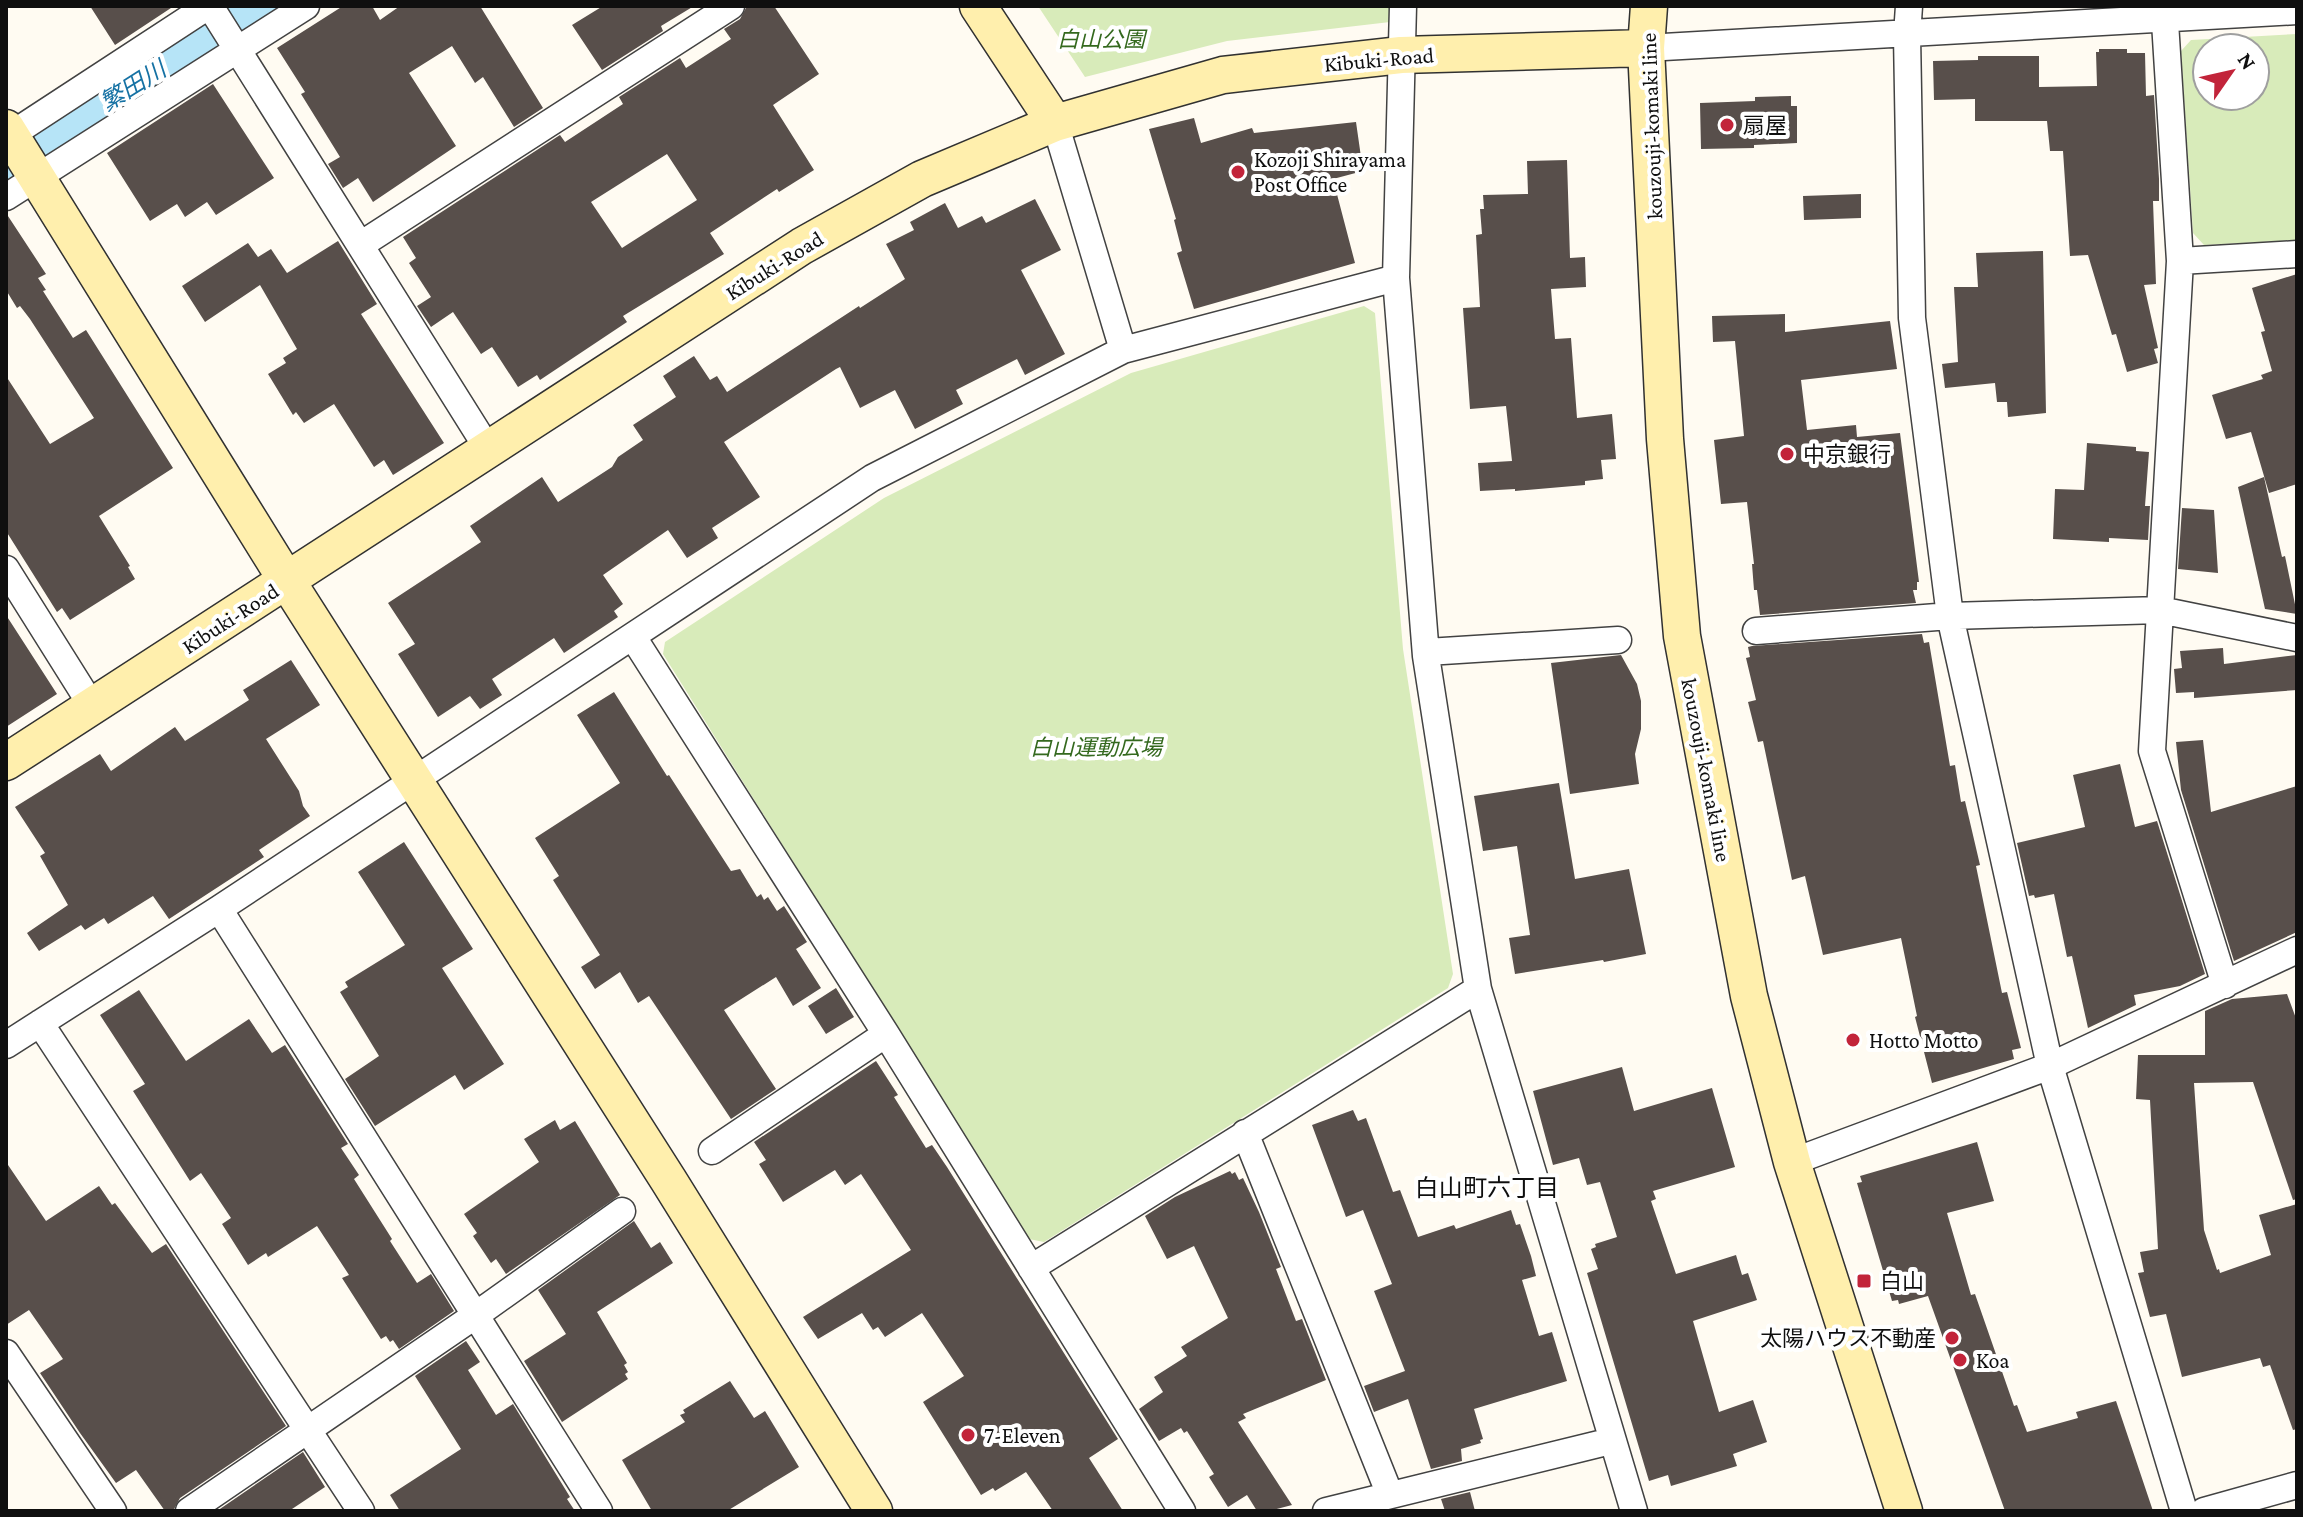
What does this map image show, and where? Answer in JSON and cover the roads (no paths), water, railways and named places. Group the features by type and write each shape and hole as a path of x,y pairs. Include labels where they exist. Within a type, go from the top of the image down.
{"street":[{"path":"488,449 362,244 209,6 8,134 874,1511"},
{"path":"6,197 306,6"},
{"path":"362,244 731,6"},
{"path":"978,6 1055,123 1123,350"},
{"path":"1403,6 1396,278 1427,652 1478,989 1634,1511"},
{"name":"kouzouji-komaki line","path":"1649,6 1646,48 1665,439 1682,636 1749,996 1792,1162 1904,1511"},
{"path":"1909,6 1912,318 1950,616 2050,1066 2184,1511"},
{"path":"1646,48 1907,35 2164,12 2297,11"},
{"path":"2164,12 2180,261 2152,751 2225,985"},
{"name":"Kibuki-Road","path":"6,762 802,246 922,179 1055,123 1223,75 1401,55 1646,48"},
{"path":"2180,261 2297,254"},
{"path":"6,1045 219,909 872,478 1123,350 1396,278"},
{"path":"6,569 92,706"},
{"path":"1756,631 1950,616 2160,610 2297,638"},
{"path":"633,637 886,1034 1182,1511"},
{"path":"1427,652 1618,640"},
{"path":"219,909 599,1511"},
{"path":"1792,1162 2050,1066 2297,950"},
{"path":"1031,1268 1478,989"},
{"path":"40,1023 361,1511"},
{"path":"712,1151 886,1034"},
{"path":"1245,1133 1390,1495"},
{"path":"189,1511 622,1211"},
{"path":"6,1353 113,1511"},
{"path":"1326,1511 1611,1441"},
{"path":"2204,1511 2297,1485"}],"waterway":[{"name":"繁田川","path":"6,167 260,6"}],"place":[{"name":"扇屋","path":"1727,125"},
{"name":"Kozoji Shirayama Post Office","path":"1238,172"},
{"name":"中京銀行","path":"1787,454"},
{"name":"Hotto Motto","path":"1853,1040"},
{"name":"白山","path":"1864,1281"},
{"name":"太陽ハウス不動産","path":"1952,1338"},
{"name":"Koa","path":"1960,1360"},
{"name":"7-Eleven","path":"968,1435"}],"district":[{"name":"白山町六丁目","path":"1487,1188"}],"park label":[{"name":"白山公園","path":"1101,39"},
{"name":"白山運動広場","path":"1096,747"}]}
